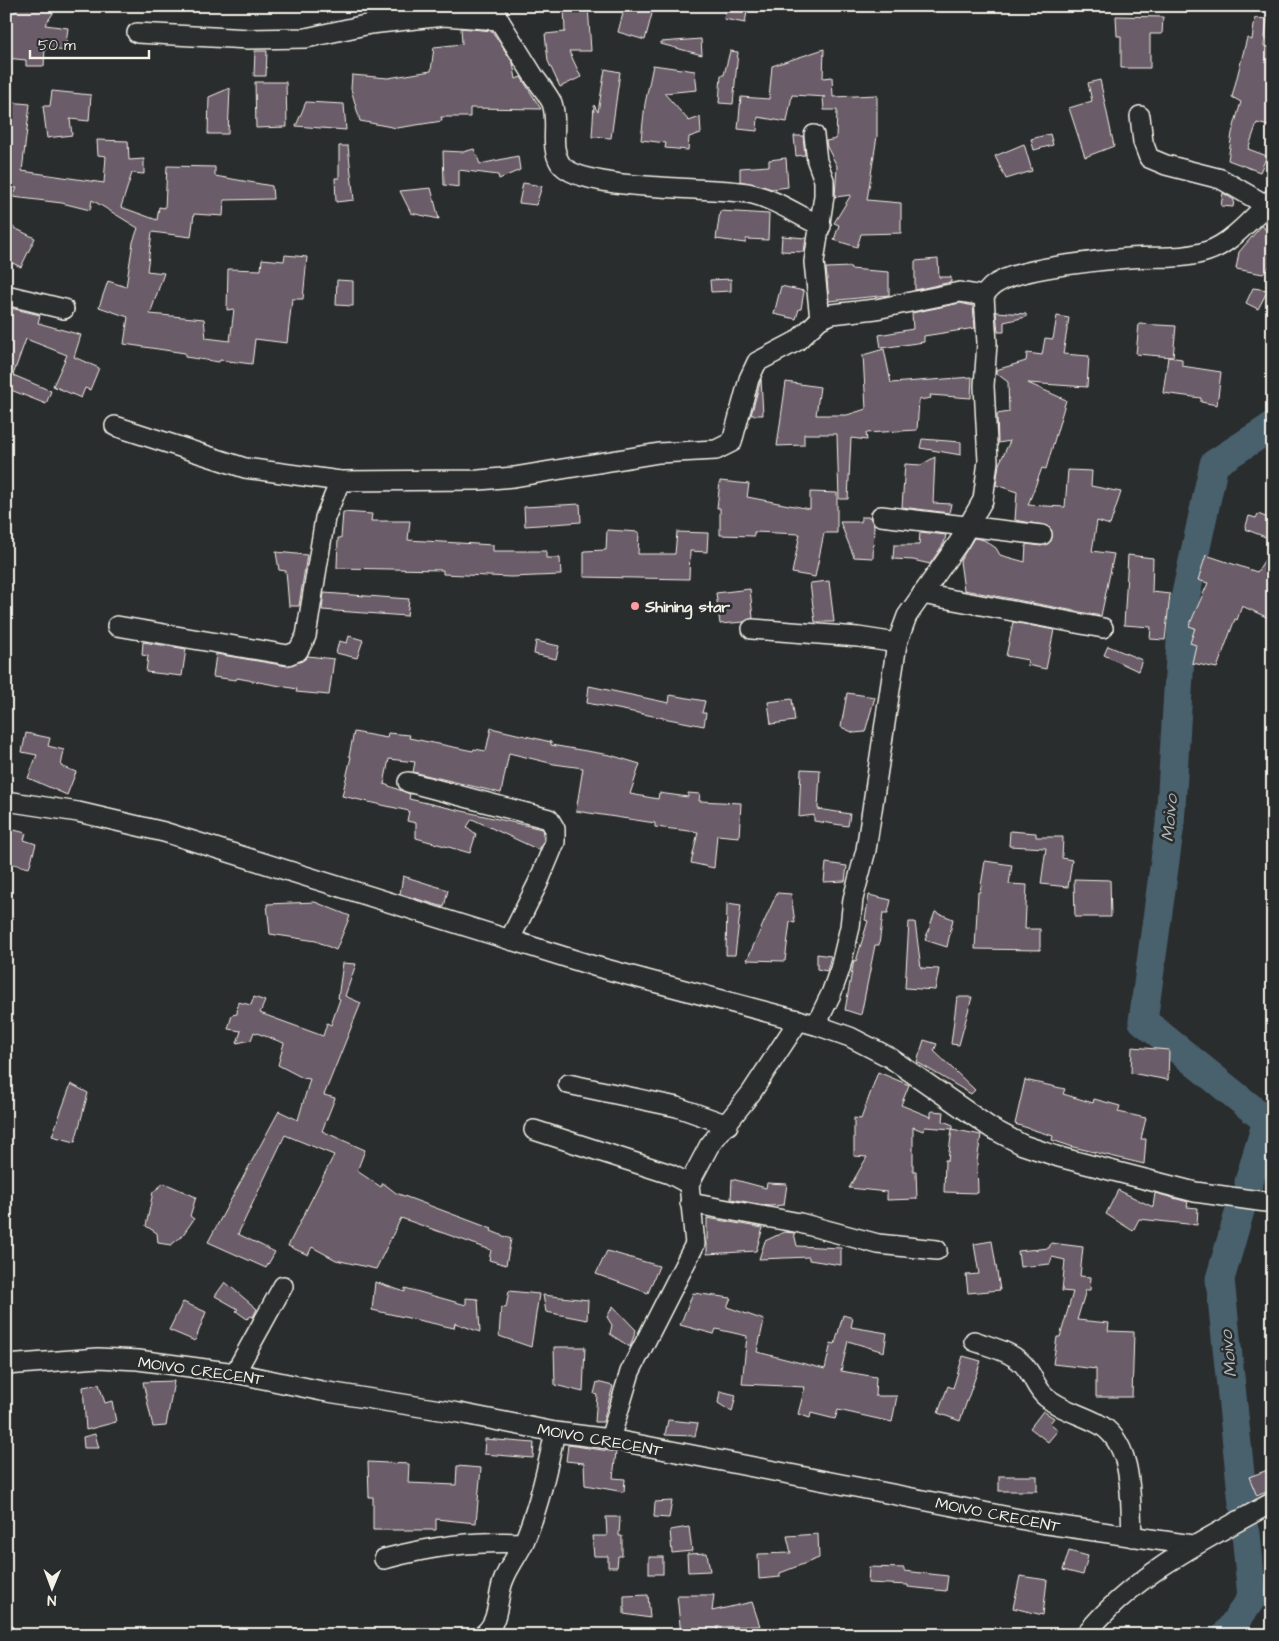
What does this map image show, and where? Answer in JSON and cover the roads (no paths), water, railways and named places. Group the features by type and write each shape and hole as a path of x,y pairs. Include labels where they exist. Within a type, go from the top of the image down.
{"street":[{"path":"137,33 249,39 306,38 370,24 444,16 496,13 552,104 556,128 554,148 561,164 571,172 592,179 631,185 717,188 750,194 820,226"},
{"path":"610,1439 630,1372 694,1244 689,1184 709,1146 728,1125 832,994 840,969 850,926 853,899 866,850 897,643 907,616 968,526 983,500 987,480 984,386 987,343 984,296 988,290 1002,280 1034,271 1128,258 1181,258 1210,251 1237,232 1269,201 1221,179 1166,165 1149,158 1143,142 1140,116"},
{"path":"814,135 817,161 824,180 820,226 814,262 816,304 820,319"},
{"path":"115,426 245,468 340,481 479,480 514,477 659,453 725,447 732,442 748,379 756,362 764,356 786,349 820,319 832,314 876,309 960,292 984,296"},
{"path":"6,295 64,309"},
{"path":"117,626 288,655 298,651 306,636 325,518 340,481"},
{"path":"881,516 1042,534"},
{"path":"922,594 1102,628"},
{"path":"752,629 858,637 897,643"},
{"path":"408,782 549,819 555,829 555,842 538,883 510,939"},
{"path":"6,801 78,812 164,832 594,966 808,1022 850,1037 889,1057 991,1128 1023,1145 1059,1158 1195,1192 1273,1203"},
{"path":"568,1084 677,1107 728,1125"},
{"path":"534,1130 670,1174 689,1184"},
{"path":"690,1203 800,1223 878,1244 937,1250"},
{"path":"235,1373 283,1286"},
{"path":"974,1341 1009,1353 1027,1368 1046,1397 1058,1405 1099,1423 1113,1433 1124,1454 1130,1494 1132,1537"},
{"name":"MOIVO CRECENT","path":"6,1365 98,1358 138,1360 235,1373 322,1391 459,1413 556,1432 610,1439 1040,1523 1192,1545"},
{"path":"483,1635 489,1630 498,1608 503,1580 523,1543 540,1498 556,1432"},
{"path":"1085,1635 1096,1620 1138,1584 1192,1545 1273,1502"},
{"path":"384,1559 446,1544 483,1541 523,1543"}],"waterway":[{"name":"Moivo","path":"1249,1182 1267,1121 1143,1021 1170,824 1183,608 1214,464 1273,426"},
{"name":"Moivo","path":"1241,1207 1220,1279 1243,1503"},
{"path":"1226,1635 1252,1598 1246,1533"}],"place":[{"name":"Shining star","path":"635,606"}]}
